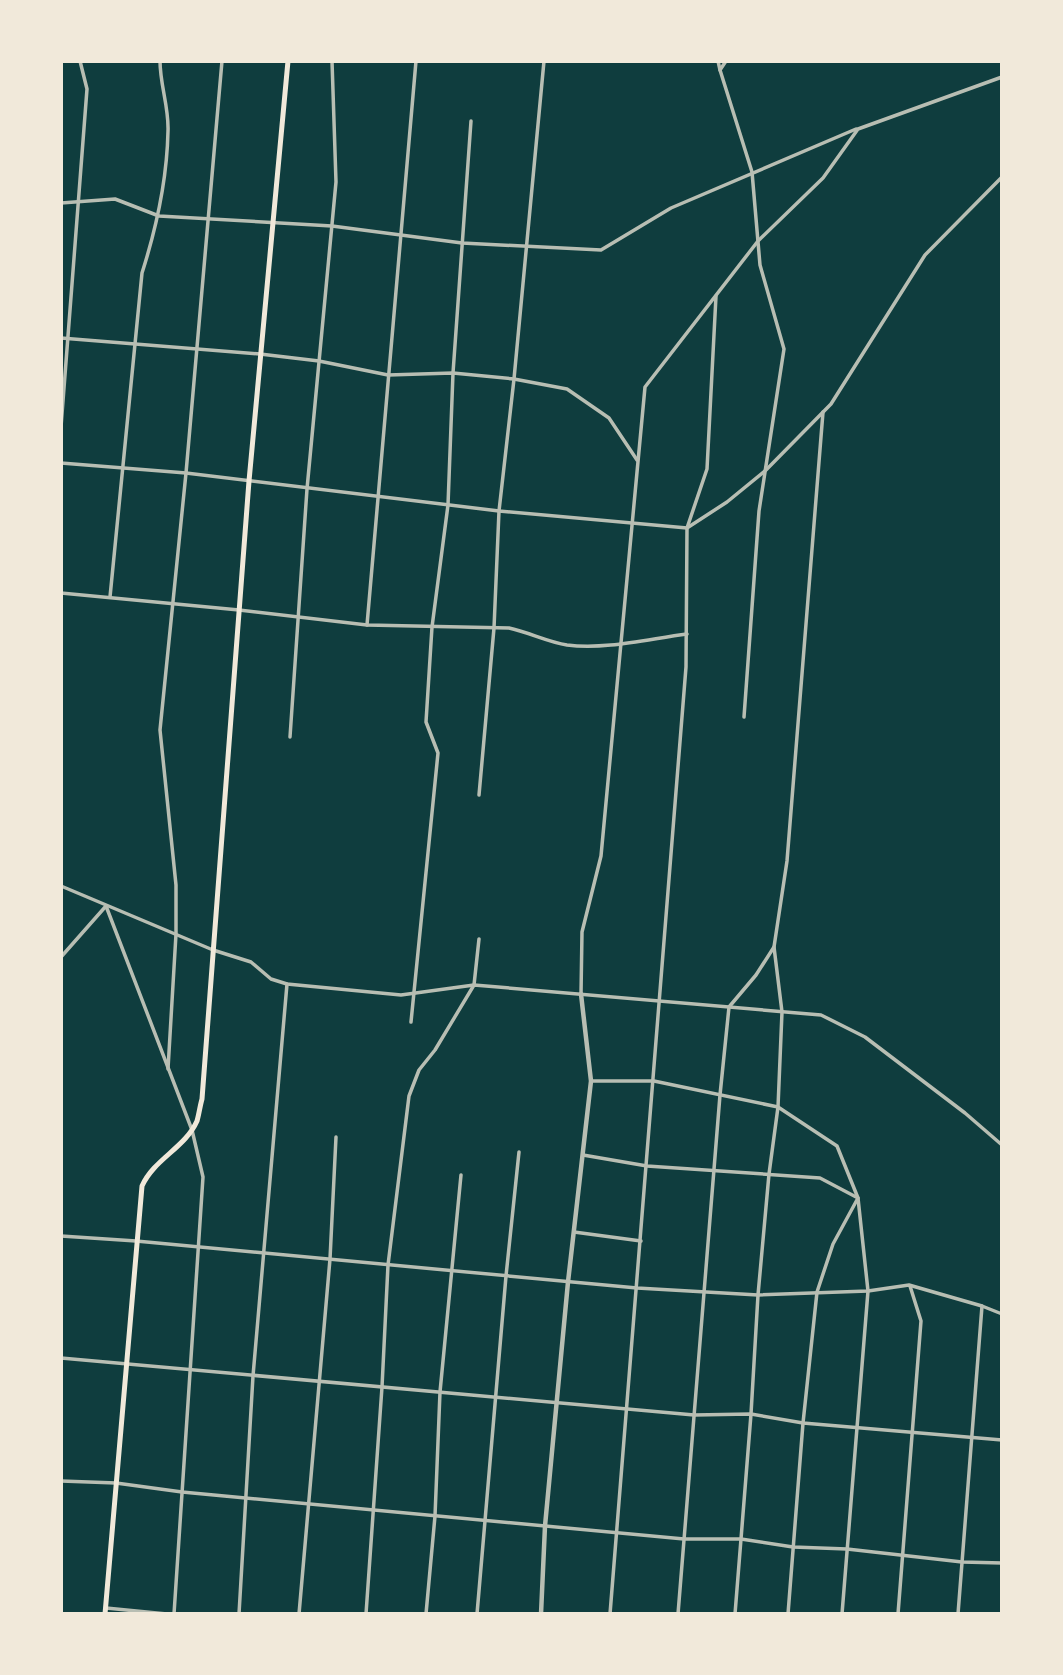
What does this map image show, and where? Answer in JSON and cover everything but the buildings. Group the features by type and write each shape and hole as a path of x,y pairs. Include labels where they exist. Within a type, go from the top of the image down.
{"main road":[{"path":"105,1611 141,1196 147,1175 192,1130 202,1099 249,481 288,61"}],"street":[{"path":"61,427 87,89 80,61"},
{"path":"110,597 142,273 163,198 169,128 160,61"},
{"path":"168,1069 176,934 176,885 160,730 186,473 222,61"},
{"path":"290,737 307,489 336,182 332,61"},
{"path":"367,625 416,61"},
{"path":"479,795 494,628 499,511 544,61"},
{"path":"718,61 752,172 760,265 784,349 759,512 744,717"},
{"path":"720,70 726,61"},
{"path":"61,203 115,199 159,216 332,226 462,243 601,250 671,208 752,172 858,129 1002,77"},
{"path":"411,1022 438,753 426,722 432,627 448,505 453,373 471,121"},
{"path":"541,1614 545,1526 556,1402 591,1081 580,994 582,932 601,856 645,387 758,241 822,178 858,129"},
{"path":"61,463 186,473 499,511 687,528 727,502 766,470 824,412 925,255 1002,177"},
{"path":"610,1614 687,667 687,528 707,470 716,296"},
{"path":"61,338 260,354 319,361 388,375 453,373 514,379 567,390 609,418 638,462"},
{"path":"735,1614 758,1295 778,1107 782,1012 774,947 788,861 824,412"},
{"path":"61,593 367,625 509,628 566,645 621,643 687,634"},
{"path":"61,886 213,950 251,962 271,979 287,984 401,995 474,985 821,1015 865,1037 965,1113 1002,1145"},
{"path":"61,957 106,906"},
{"path":"106,906 192,1130 203,1177 173,1614"},
{"path":"366,1614 388,1265 409,1096 419,1070 435,1050 474,985 480,939"},
{"path":"678,1614 713,1170 729,1007 756,975 774,947"},
{"path":"239,1614 253,1376 287,984"},
{"path":"591,1081 654,1082 778,1107 836,1146 858,1198 868,1291 842,1614"},
{"path":"299,1614 330,1259 336,1138"},
{"path":"477,1614 519,1152"},
{"path":"583,1155 647,1167 820,1178 858,1198"},
{"path":"426,1614 435,1516 440,1392 461,1175"},
{"path":"788,1614 803,1423 817,1292 833,1244 858,1198"},
{"path":"574,1232 641,1241"},
{"path":"61,1236 704,1292 758,1295 868,1291 909,1285 1002,1314"},
{"path":"898,1614 921,1321 909,1285"},
{"path":"958,1614 982,1306"},
{"path":"61,1358 694,1415 751,1413 803,1423 1002,1440"},
{"path":"61,1481 116,1483 182,1492 684,1539 741,1539 793,1547 848,1549 962,1562 1002,1563"},
{"path":"105,1611 167,1614"}]}
